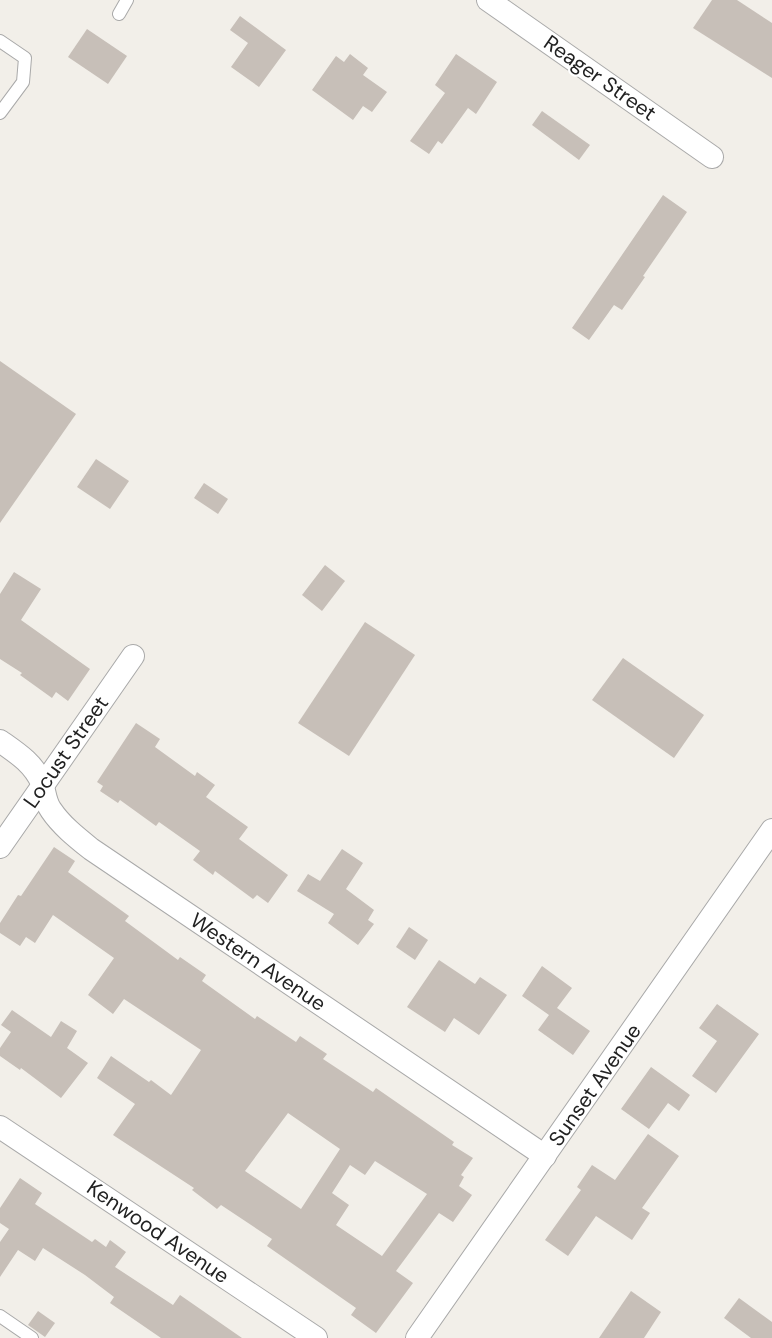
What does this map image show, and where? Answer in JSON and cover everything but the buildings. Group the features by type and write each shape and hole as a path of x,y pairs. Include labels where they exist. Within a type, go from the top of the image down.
{"street":[{"name":"Reager Street","path":"488,0 712,157"},
{"name":"Locust Street","path":"0,847 133,656"},
{"name":"Western Avenue","path":"0,741 25,758 43,786 48,807 62,824 90,849 545,1156"},
{"name":"Sunset Avenue","path":"417,1338 772,830"},
{"name":"Kenwood Avenue","path":"0,1127 316,1338"}],"lane":[{"path":"119,14 127,0"},
{"path":"0,41 25,58 23,82 0,113"},
{"path":"0,1316 32,1338"}]}
